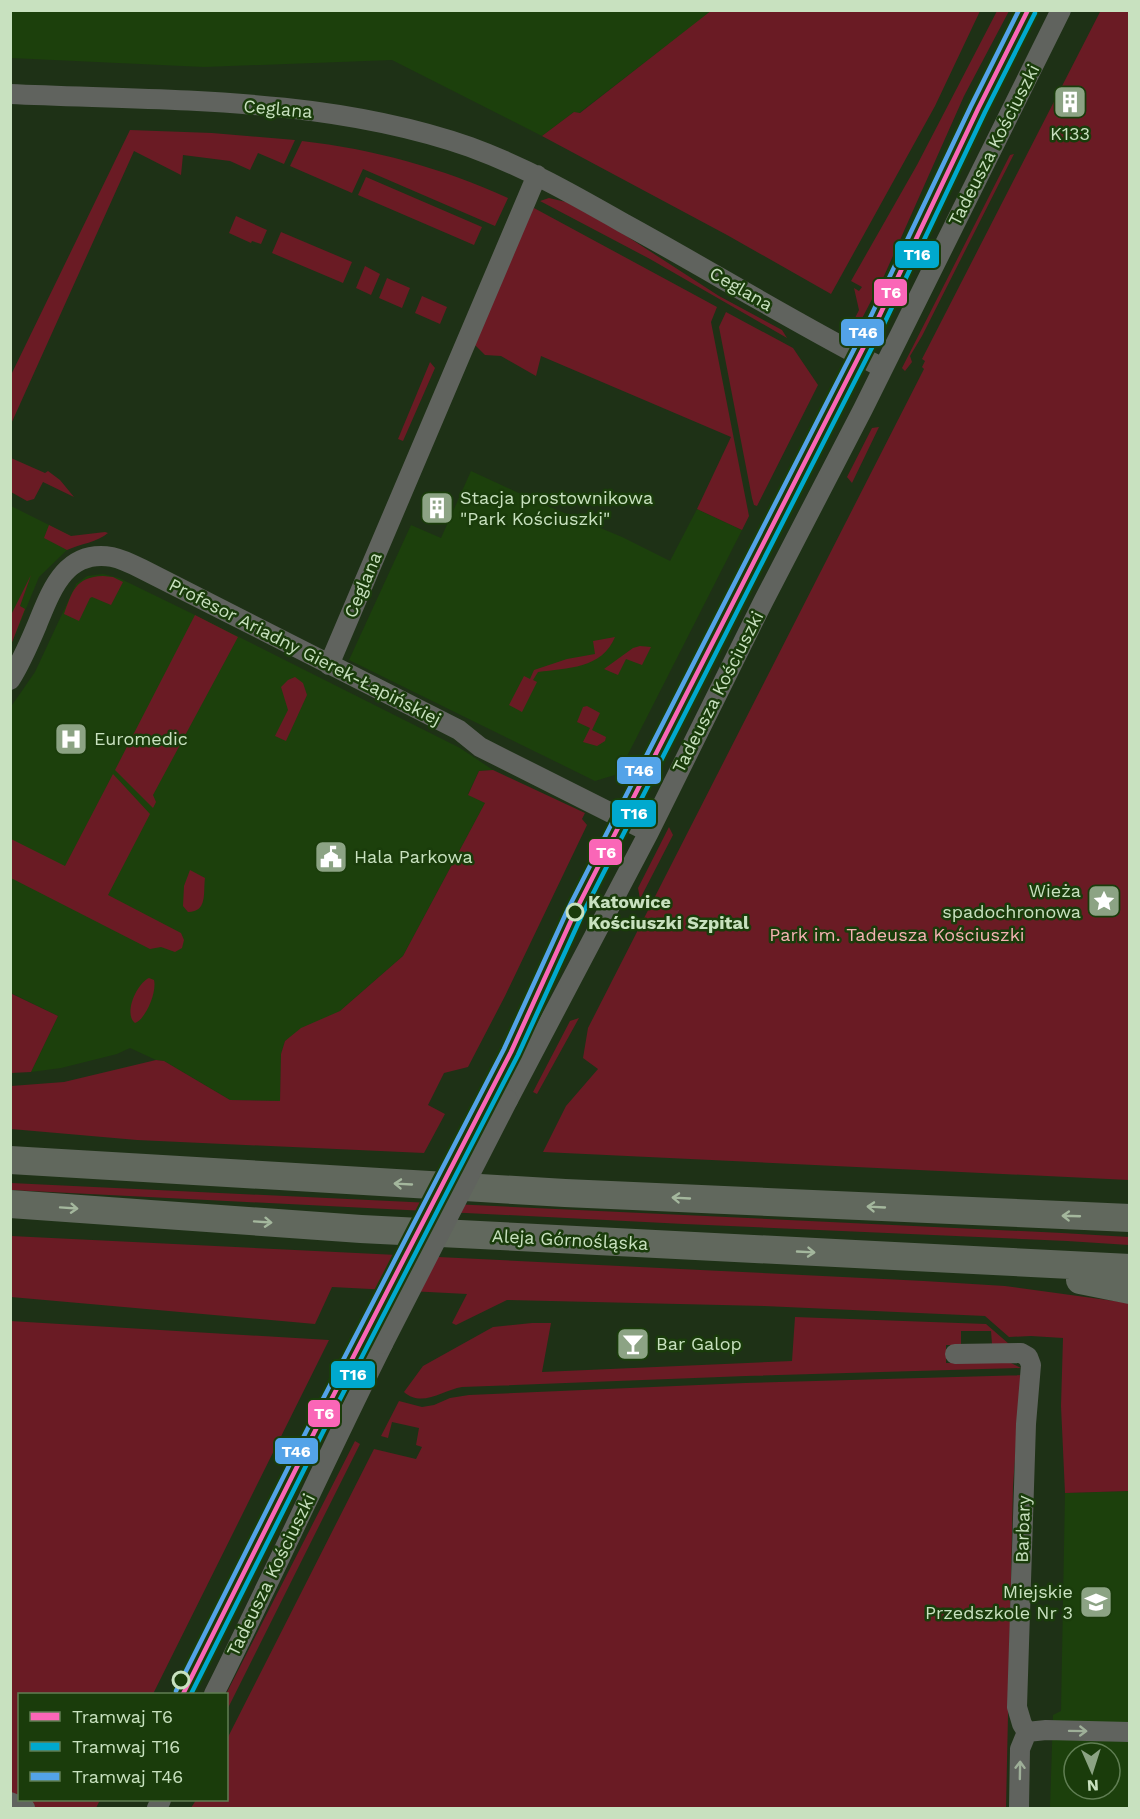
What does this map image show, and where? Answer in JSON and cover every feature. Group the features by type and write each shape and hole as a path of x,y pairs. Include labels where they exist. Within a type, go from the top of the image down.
{"highway":[{"path":"10,1160 553,1192 1130,1218"},
{"name":"Aleja Górnośląska","path":"10,1204 361,1229 1130,1268"},
{"path":"990,1261 1130,1290"}],"street":[{"name":"Tadeusza Kościuszki","path":"215,1693 263,1596 337,1435 508,1100 649,832 1061,10"},
{"name":"Ceglana","path":"10,94 263,106 328,113 387,124 438,137 486,153 537,175 883,368"},
{"name":"Ceglana","path":"329,665 537,175"},
{"name":"Profesor Ariadny Gierek-Łapińskiej","path":"10,680 61,575 78,562 97,556 122,559 459,730 480,747 649,832"},
{"name":"Barbary","path":"954,1354 1021,1353 1026,1355 1030,1361 1017,1707 1027,1732"},
{"path":"1018,1809 1020,1749 1027,1732 1046,1730 1130,1732"},
{"path":"10,1802 25,1809"}],"shaded area":[{"path":"11,11 712,11 579,113 574,112 542,136 392,60 204,67 11,58"},
{"path":"471,471 622,537 670,561 697,509 742,530 618,774 595,781 349,660 411,525 441,538"},
{"path":"11,506 71,536 67,550 39,577 11,645"},
{"path":"103,574 119,578 195,615 460,748 493,770 479,771 468,794 485,803 403,956 340,1011 285,1041 281,1054 280,1101 230,1100 164,1061 156,1060 130,1048 117,1054 61,1068 31,1072 58,1016 11,993 10,708 35,672 76,584 87,576"},
{"name":"Miejskie Przedszkole Nr 3","path":"1129,1491 1129,1808 1050,1808 1053,1715 1061,1711 1065,1493"}],"green space":[{"path":"712,10 980,11 935,106 831,294 727,235 542,136 574,112 580,113"},
{"name":"Park im. Tadeusza Kościuszki","path":"1101,10 1130,11 1129,1180 543,1152 566,1106 598,1069 583,1058 588,1028 924,369 922,367 925,361 922,359"},
{"path":"997,11 1009,11 964,96 884,276 856,330 853,330 852,324 859,310 854,288 859,291 862,287 851,281 917,165"},
{"path":"130,130 212,133 295,140 284,164 258,153 250,170 230,161 183,155 181,175 134,151 11,424 11,375"},
{"path":"302,141 355,149 407,161 508,198 495,226 363,169 352,193 290,166"},
{"path":"1014,154 910,356 912,362 905,371 902,368 1010,155"},
{"path":"366,177 482,227 474,245 358,195"},
{"path":"549,198 566,202 614,228 719,296 782,330 787,338 650,259 540,201"},
{"path":"534,208 717,307 711,322 749,516 742,530 697,509 731,437 541,356 536,376 501,356 485,355 475,345 529,214"},
{"path":"236,216 267,230 261,244 252,241 251,243 229,233"},
{"path":"281,232 352,262 343,283 272,253"},
{"path":"365,266 380,274 371,295 356,288"},
{"path":"387,278 410,288 402,308 379,298"},
{"path":"422,296 447,307 440,324 415,313"},
{"path":"726,312 793,348 818,385 757,506 754,505 752,498 719,327"},
{"path":"430,362 435,368 403,441 398,439"},
{"path":"879,427 852,483 847,477 872,428"},
{"path":"11,458 45,473 48,471 60,480 74,497 43,482 34,499 27,501 11,492"},
{"path":"49,525 71,536 108,533 94,541 67,550 44,538"},
{"path":"31,575 20,606 25,609 11,645 11,615"},
{"path":"113,577 123,582 111,605 92,597 79,621 64,614 72,593 80,583 86,579"},
{"path":"195,615 238,637 153,795 156,802 153,808 115,770"},
{"path":"615,637 609,648 593,661 572,668 538,672 533,680 537,682 522,712 509,705 524,676 530,679 534,670 567,659 595,654 593,641"},
{"path":"651,647 642,665 626,659 618,675 604,669 633,648"},
{"path":"295,677 303,683 307,695 286,741 275,736 288,710 281,687"},
{"path":"587,706 600,713 592,730 606,737 605,741 597,746 583,742 590,728 577,722 583,707"},
{"path":"493,770 585,813 582,819 587,825 505,996 468,1067 444,1073 428,1105 445,1114 424,1153 137,1140 11,1129 11,1086 64,1082 156,1060 164,1061 230,1100 280,1101 281,1054 285,1041 301,1028 340,1011 403,956 485,803 468,795 479,771"},
{"path":"113,774 150,814 108,895 181,933 184,940 182,948 175,952 161,947 150,949 11,878 11,839 65,866"},
{"path":"669,827 673,835 640,899 638,888"},
{"path":"190,870 205,878 202,905 199,909 188,912 183,906 184,886"},
{"path":"149,978 154,980 152,998 147,1011 135,1023 130,1013 133,999 140,986"},
{"path":"10,993 58,1016 31,1072 11,1073"},
{"path":"579,1018 537,1094 533,1092 570,1021"},
{"path":"11,1183 1062,1233 1129,1237 1129,1245 11,1190"},
{"path":"11,1236 924,1281 1005,1286 1129,1303 1129,1491 1065,1493 1061,1406 1063,1338 1009,1337 985,1316 764,1306 507,1300 456,1325 452,1323 467,1294 332,1287 315,1324 11,1297"},
{"path":"795,1317 986,1324 1009,1344 992,1344 991,1331 961,1331 961,1345 946,1345 946,1363 1009,1362 1021,1368 462,1387 425,1398 411,1397 404,1392 423,1366 493,1327 551,1323 542,1372 792,1361"},
{"path":"10,1321 329,1340 153,1693 18,1693 18,1799 11,1796"},
{"path":"1025,1375 1017,1430 1013,1486 1006,1808 191,1808 195,1801 228,1801 228,1737 374,1449 416,1459 422,1447 416,1445 419,1428 392,1422 388,1438 381,1436 399,1401 422,1407 469,1395 745,1383"},
{"path":"355,1441 360,1444 228,1708 227,1693"},
{"path":"21,1801 100,1801 96,1808 36,1808"}],"tram line":[{"name":"T46","path":"176,1691 310,1424 504,1049 568,909 869,320 1019,10"},
{"name":"T6","path":"184,1693 317,1427 511,1052 575,912 876,323 1028,10"},
{"name":"T16","path":"192,1693 324,1430 518,1055 582,915 883,326 1035,13"}],"place":[{"name":"K133","path":"1070,102"},
{"name":"Stacja prostownikowa \"Park Kościuszki\"","path":"437,508"},
{"name":"Euromedic","path":"71,739"},
{"name":"Hala Parkowa","path":"331,857"},
{"name":"Wieża spadochronowa","path":"1104,901"},
{"name":"Katowice Kościuszki Szpital","path":"575,912"},
{"name":"Bar Galop","path":"633,1344"},
{"name":"Miejskie Przedszkole Nr 3","path":"1096,1602"}]}
